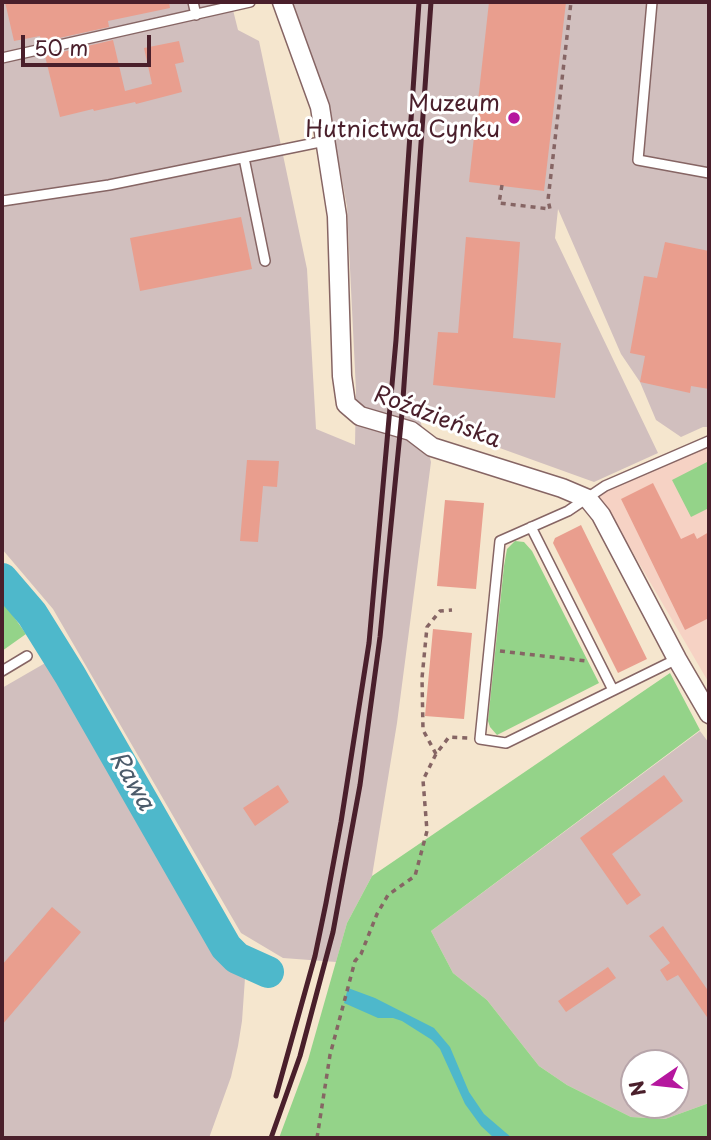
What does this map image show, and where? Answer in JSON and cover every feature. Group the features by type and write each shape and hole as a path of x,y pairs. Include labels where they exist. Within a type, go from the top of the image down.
{"street":[{"name":"Roździeńska","path":"282,2 320,107 337,216 342,376 346,404 360,416 411,431 432,447 562,488 588,499"},
{"path":"588,499 601,516 709,714"}],"lane":[{"path":"193,2 196,15"},
{"path":"2,58 250,2"},
{"path":"652,2 638,160 709,173"},
{"path":"2,201 109,185 325,141"},
{"path":"244,158 265,261"},
{"path":"677,659 506,743 480,739 500,541 588,499 605,486 709,441"},
{"path":"531,527 613,690"},
{"path":"2,671 27,656"}],"path":[{"path":"502,185 499,203 550,209 548,200 570,2"},
{"path":"436,754 423,730 422,678 427,627 440,611 452,610"},
{"path":"498,651 590,662"},
{"path":"317,1138 330,1055 348,978 388,895 415,876 427,831 423,779 436,754 449,737 480,739"}],"shaded area":[{"path":"2,2 231,2 238,30 259,41 307,269 316,429 355,445 356,391 347,207 331,120 291,2 709,2 709,427 681,437 656,420 640,382 621,354 558,209 555,238 658,453 594,482 447,429 417,408 431,462 397,723 372,876 347,923 336,962 283,958 241,933 53,609 2,549"},
{"path":"709,446 709,683 598,493"},
{"path":"47,662 141,815 218,956 245,978 238,1046 231,1077 209,1138 2,1138 2,688"},
{"path":"700,731 709,743 709,1103 690,1110 690,1049 620,1049 620,1112 567,1085 539,1066 487,1000 453,973 431,931"}],"green space":[{"path":"709,461 709,508 691,517 672,480"},
{"path":"515,541 524,542 532,551 599,683 497,735 488,721 504,566 507,549"},
{"path":"2,600 26,634 2,651"},
{"path":"670,673 700,730 431,931 453,973 487,1000 539,1066 567,1085 620,1112 620,1119 690,1119 690,1110 709,1103 709,1138 279,1138 308,1060 347,923 372,876"}],"water":[{"path":"348,988 375,998 434,1028 450,1047 469,1092 484,1114 512,1138 494,1138 481,1126 465,1104 440,1049 432,1040 402,1021 378,1018 344,1003"}],"building":[{"path":"5,2 169,2 170,8 108,21 109,27 41,42 40,36 14,41"},
{"name":"Muzeum Hutnictwa Cynku","path":"489,2 566,2 544,191 469,182"},
{"path":"113,40 125,91 152,84 144,48 179,41 184,62 175,64 182,92 136,104 135,102 94,111 93,109 60,117 45,56"},
{"path":"241,217 252,269 140,291 130,238"},
{"path":"466,237 520,242 513,338 561,343 555,398 433,385 438,332 458,333"},
{"path":"665,242 709,251 709,389 691,386 690,393 640,382 645,356 630,353 644,276 657,278"},
{"path":"247,460 279,461 277,487 263,486 258,542 240,541"},
{"path":"653,483 681,539 694,533 697,539 709,532 709,618 685,630 621,499"},
{"path":"445,500 484,503 476,589 437,586"},
{"path":"581,525 647,659 618,673 553,543 555,538"},
{"path":"433,629 472,633 464,719 425,716"},
{"path":"664,775 683,801 612,854 641,895 627,905 580,838"},
{"path":"278,785 289,802 255,826 243,808"},
{"path":"52,907 81,932 2,1025 2,965"},
{"path":"663,926 709,992 709,1020 678,975 667,981 660,970 670,963 649,936"},
{"path":"608,967 616,978 566,1012 558,1001"}],"waterway":[{"name":"Rawa","path":"2,579 32,614 70,675 226,947 237,958 268,972"}],"railway":[{"path":"276,1096 315,956 326,903 369,643 396,340 419,2"},
{"path":"271,1138 300,1056 333,932 360,785 380,637 402,413 431,2"}],"place":[{"name":"Muzeum Hutnictwa Cynku","path":"514,118"}]}
